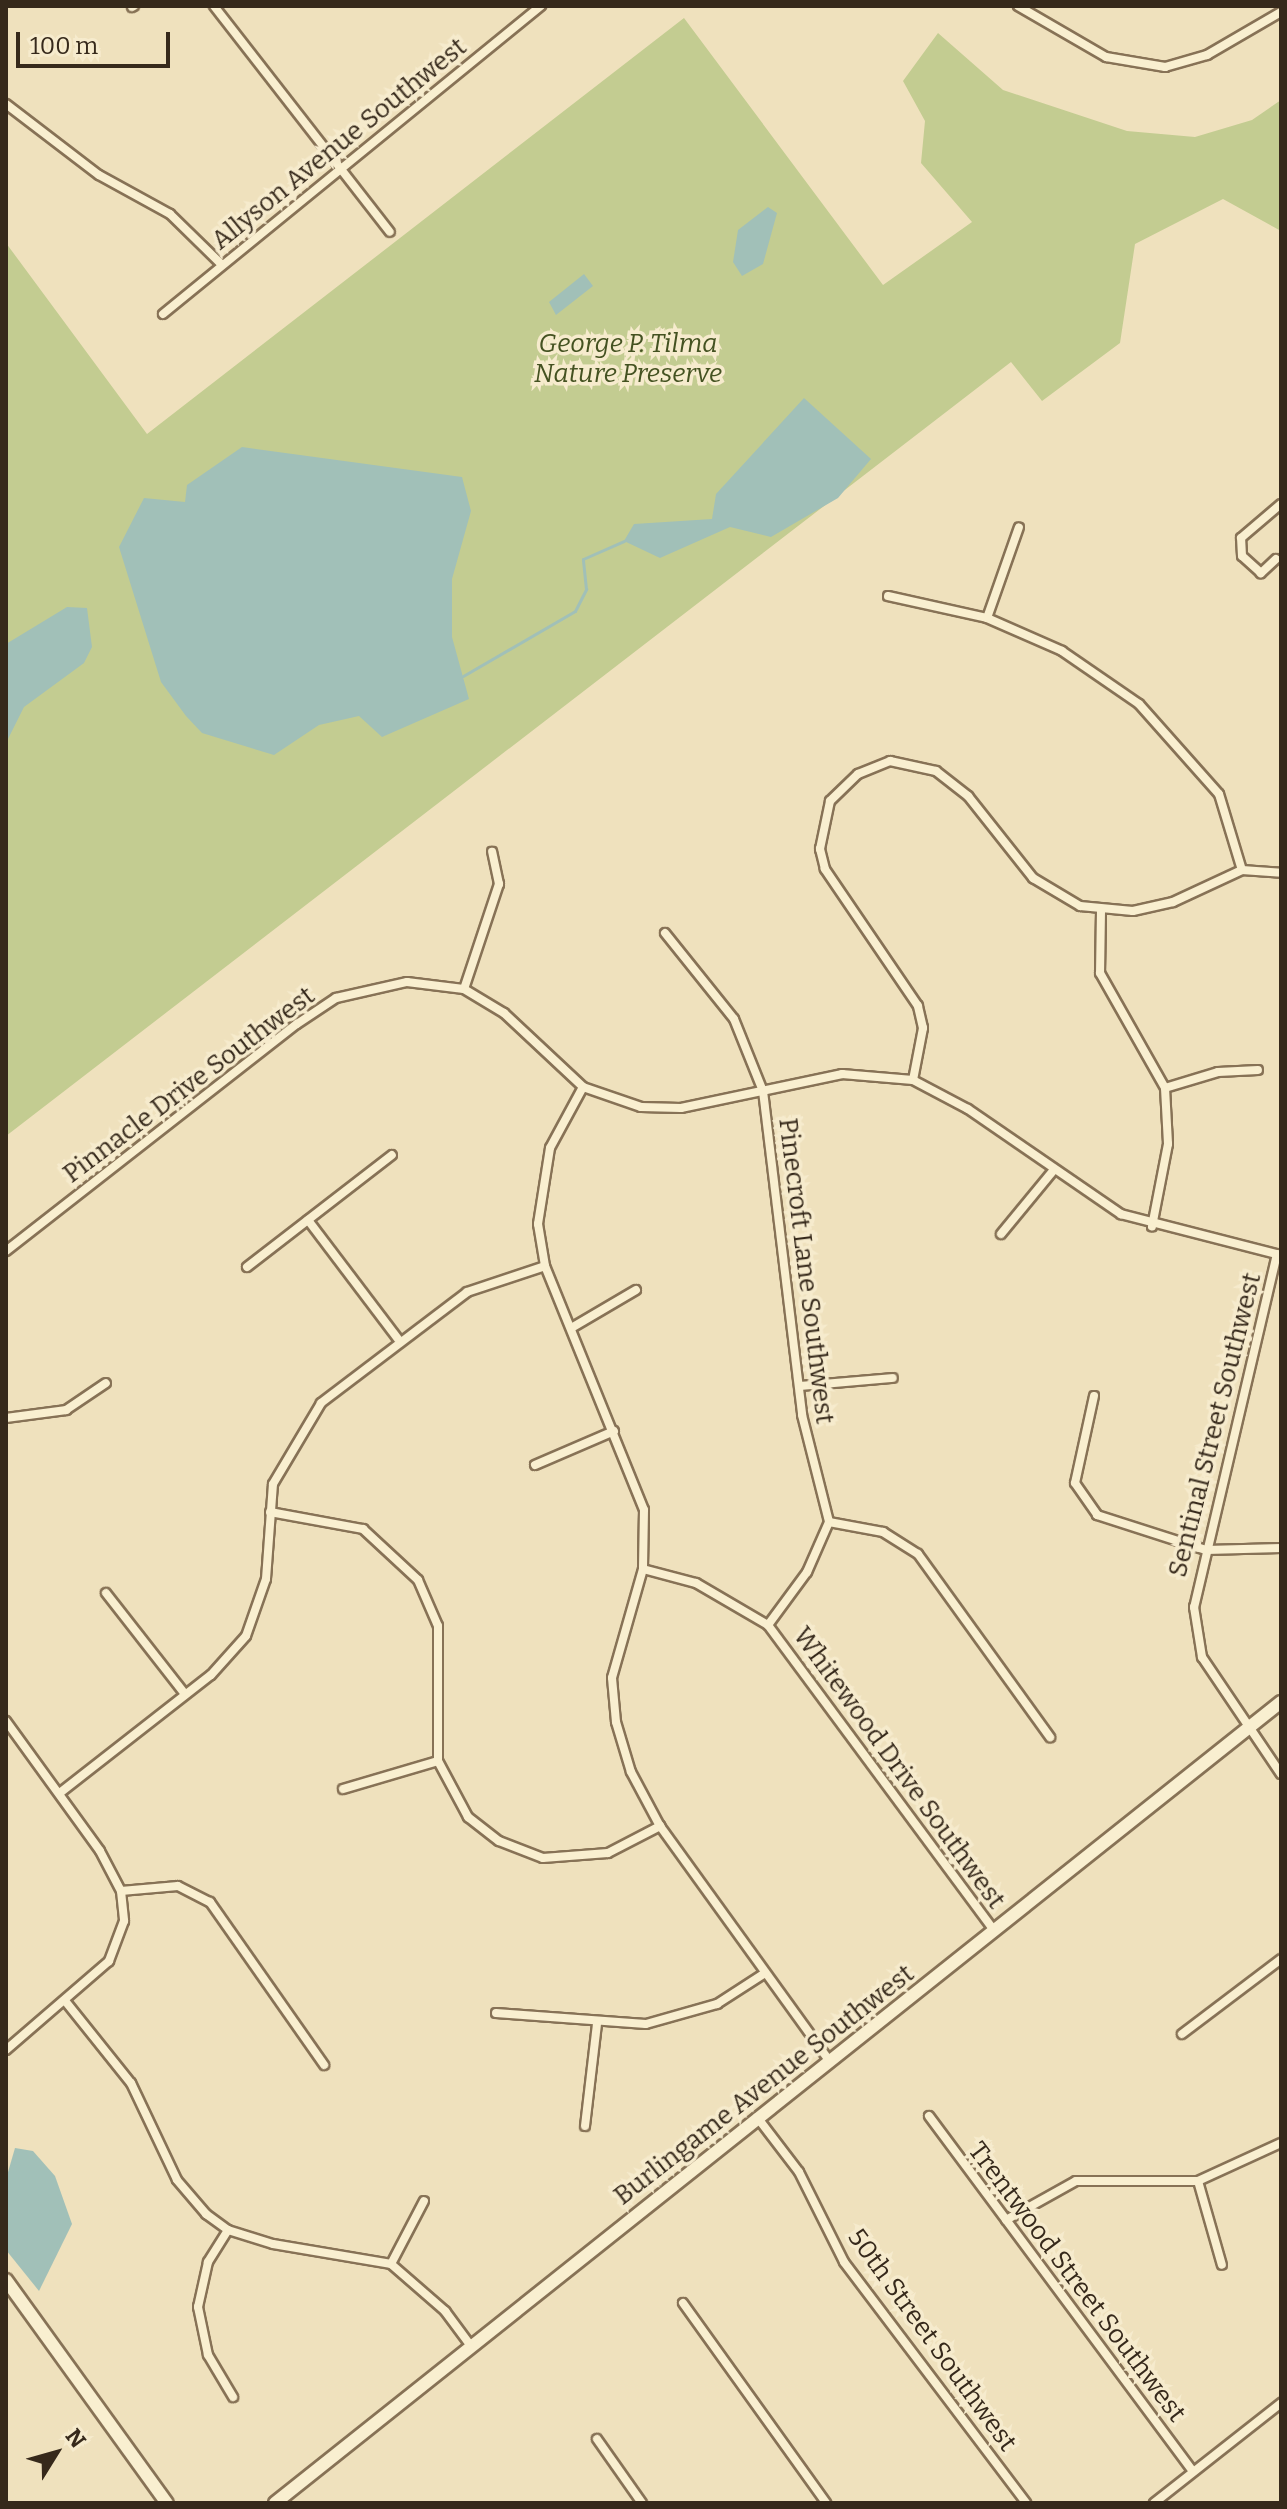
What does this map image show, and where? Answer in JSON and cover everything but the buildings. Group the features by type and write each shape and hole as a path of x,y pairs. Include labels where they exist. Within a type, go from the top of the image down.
{"street":[{"path":"214,6 390,232"},
{"name":"Allyson Avenue Southwest","path":"163,314 541,6"},
{"path":"1018,6 1106,57 1165,67 1207,55 1281,12"},
{"path":"1034,15 1039,6"},
{"path":"6,104 99,175 170,214 221,264"},
{"path":"1276,559 1261,573 1242,556 1241,538 1281,504"},
{"path":"987,618 1019,527"},
{"path":"888,596 987,618 1062,651 1169,731 1219,794 1242,870"},
{"path":"913,1080 923,1028 918,1006 825,869 820,849 823,817 843,786 890,761 936,771 968,796 1033,878 1101,911 1161,906 1242,870 1281,873"},
{"path":"464,989 499,884 492,852"},
{"path":"1101,911 1100,973 1165,1088 1168,1144 1152,1226"},
{"name":"Pinecroft Lane Southwest","path":"665,933 734,1019 763,1091 801,1386 802,1415 829,1522"},
{"name":"Pinnacle Drive Southwest","path":"6,1251 336,998 407,982 464,989 504,1013 583,1087 662,1109 842,1074 913,1080 968,1109 1053,1171 1152,1226 1279,1254"},
{"path":"1165,1088 1218,1072 1258,1070"},
{"path":"583,1087 540,1179 545,1266 573,1327 644,1510 643,1569 621,1630 614,1702 631,1772 660,1826 829,2060"},
{"path":"247,1267 392,1155"},
{"path":"1001,1234 1053,1171"},
{"path":"308,1220 398,1339"},
{"name":"Sentinal Street Southwest","path":"1279,1254 1194,1607 1202,1657 1247,1728 1281,1774"},
{"path":"61,1792 185,1694 246,1636 266,1579 273,1484 305,1424 398,1339 467,1292 545,1266"},
{"path":"573,1327 636,1290"},
{"path":"801,1386 893,1378"},
{"path":"6,1418 66,1410 106,1383"},
{"path":"1094,1396 1075,1462 1079,1496 1109,1521 1206,1550 1281,1548"},
{"path":"535,1465 614,1431"},
{"path":"270,1512 363,1529 418,1580 438,1626 438,1761 468,1817 528,1854 608,1853 660,1826"},
{"path":"768,1625 807,1572 829,1522 883,1532 918,1554 1050,1737"},
{"name":"Whitewood Drive Southwest","path":"643,1569 710,1589 768,1625 994,1930"},
{"path":"106,1593 185,1694"},
{"name":"Burlingame Avenue Southwest","path":"275,2503 1281,1702"},
{"path":"6,1721 61,1792 121,1891 124,1921 109,1961 66,2002 6,2050"},
{"path":"343,1789 438,1761"},
{"path":"121,1891 178,1886 210,1902 324,2065"},
{"path":"1182,2034 1281,1959"},
{"path":"496,2013 597,2024 683,2016 765,1973"},
{"path":"66,2002 131,2083 177,2180 228,2230 391,2264 426,2291 471,2346"},
{"path":"585,2126 597,2024"},
{"name":"Trentwood Street Southwest","path":"929,2116 1193,2472"},
{"name":"50th Street Southwest","path":"757,2117 799,2172 844,2262 1026,2503"},
{"path":"1006,2220 1076,2181 1198,2181 1281,2143"},
{"path":"1198,2181 1222,2265"},
{"path":"391,2264 424,2201"},
{"path":"228,2230 208,2262 198,2307 208,2355 233,2397"},
{"path":"6,2280 167,2503"},
{"path":"683,2303 826,2503"},
{"path":"1154,2503 1281,2403"},
{"path":"597,2439 642,2503"}],"green space":[{"name":"George P. Tilma Nature Preserve","path":"684,18 883,285 972,222 921,163 925,121 903,81 938,33 1003,90 1127,131 1195,137 1252,120 1281,100 1281,231 1223,199 1135,244 1120,343 1042,401 1011,362 6,1136 6,243 147,434"}],"water":[{"path":"768,207 777,213 763,264 742,276 733,262 738,230"},
{"path":"584,274 593,286 556,315 549,302"},
{"path":"804,398 871,459 838,498 771,537 730,527 660,558 624,541 634,524 712,519 716,494"},
{"path":"242,447 462,477 471,511 452,579 452,637 469,699 382,737 359,716 319,725 274,755 202,733 186,716 161,682 119,547 144,498 185,502 187,485"},
{"path":"67,607 87,608 92,647 84,663 24,707 6,743 6,644"},
{"path":"15,2148 33,2151 55,2176 72,2224 39,2291 6,2250 6,2179"}],"waterway":[{"path":"463,676 575,611 586,589 583,559 624,541"}]}
